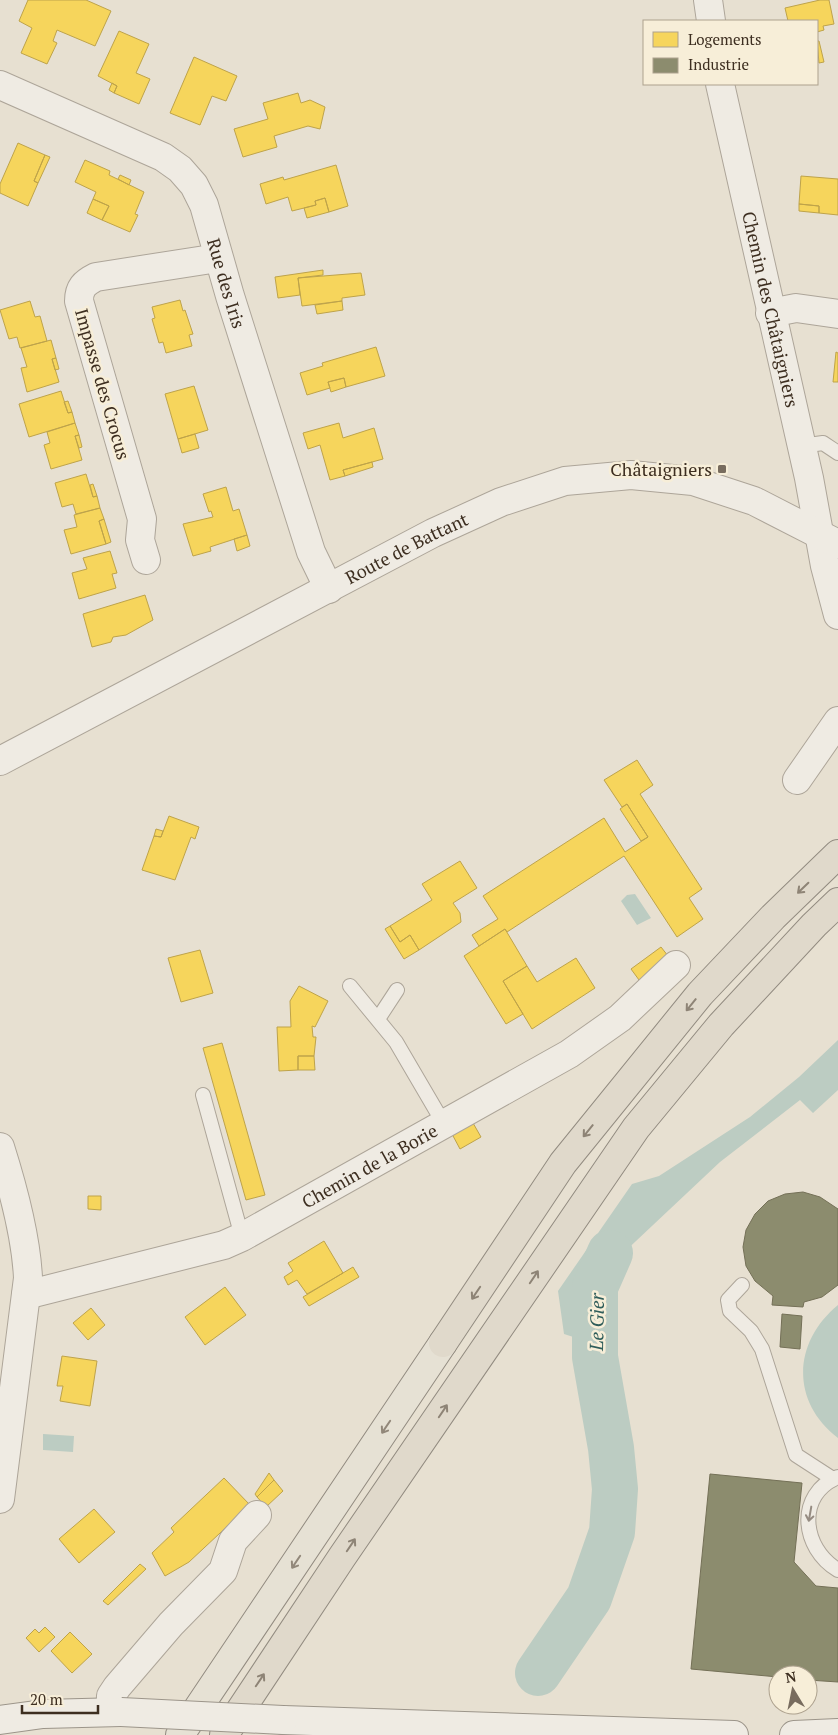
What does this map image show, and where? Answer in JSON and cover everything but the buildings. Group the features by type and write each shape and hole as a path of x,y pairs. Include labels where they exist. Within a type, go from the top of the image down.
{"highway":[{"path":"443,1342 563,1163 700,994 773,917 838,854"},
{"path":"224,1735 342,1557 636,1128 721,1025 814,925 838,902"}],"main road":[{"path":"180,1735 443,1342"}],"street":[{"path":"708,0 711,20"},
{"name":"Rue des Iris","path":"0,85 163,157 180,169 194,185 204,205 218,258 311,552 329,589"},
{"name":"Chemin des Châtaigniers","path":"720,85 801,446 829,539 825,566 838,615"},
{"name":"Impasse des Crocus","path":"146,560 140,540 142,519 79,301 79,291 85,283 96,277 218,258"},
{"path":"770,312 796,308 838,314"},
{"name":"Route de Battant","path":"0,762 433,533 501,502 565,481 631,475 693,481 754,502 829,539"},
{"path":"797,780 838,722"},
{"name":"Chemin de la Borie","path":"26,1295 224,1245 242,1237 591,1040 648,994 676,965"},
{"path":"0,1147 27,1264 26,1295 0,1499"},
{"path":"115,1712 111,1696 117,1687 171,1624 222,1572 233,1541 257,1515"},
{"path":"0,1719 43,1714 115,1712 537,1732 734,1735"},
{"path":"794,1735 838,1733"}],"lane":[{"path":"801,446 823,443 838,453"},
{"path":"350,986 396,1042 444,1124"},
{"path":"378,1018 397,990"},
{"path":"203,1095 242,1237"},
{"path":"742,1285 728,1300 730,1311 752,1331 762,1349 796,1455 836,1478 821,1490 812,1504 808,1519 809,1536 816,1551 827,1563 838,1570"}],"shaded area":[{"path":"635,894 651,918 637,925 621,901 627,895"},
{"path":"838,1040 838,1090 813,1113 800,1100 720,1162 619,1257 603,1282 589,1342 564,1334 558,1291 632,1184 659,1176 750,1117 799,1077"},
{"path":"838,1305 838,1438 822,1423 811,1407 805,1389 803,1371 812,1336 823,1320"},
{"path":"43,1434 74,1436 73,1452 43,1450"}],"waterway":[{"name":"Le Gier","path":"538,1673 589,1598 612,1532 615,1489 611,1448 595,1357 595,1287 610,1253"}],"place":[{"name":"Châtaigniers","path":"722,469"}]}
